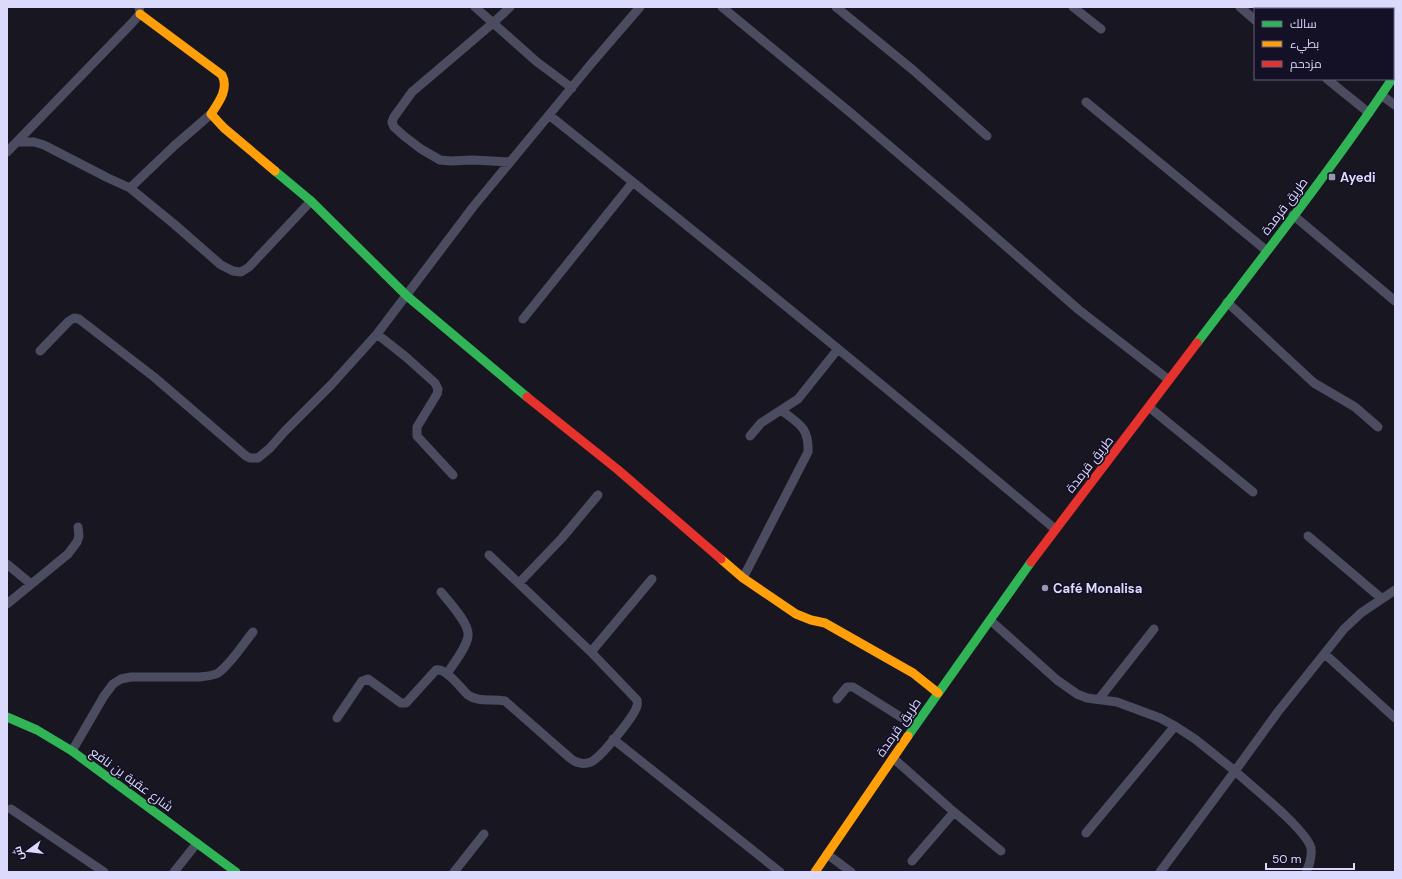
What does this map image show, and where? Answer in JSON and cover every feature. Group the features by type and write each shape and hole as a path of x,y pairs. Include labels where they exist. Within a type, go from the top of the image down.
{"main road":[{"path":"139,10 222,75 225,79 224,92 211,114 224,128 311,202 407,296 542,410 617,469 743,578 796,614 811,620 825,623 913,673 938,693"},
{"name":"طريق قرمدة","path":"815,872 938,693 1055,529 1149,407 1293,215 1369,113 1392,80"},
{"name":"شارع عقبة بن نافع","path":"7,717 37,730 72,750 236,872"}],"street":[{"path":"475,7 537,62 572,88"},
{"path":"510,7 412,92 392,122 404,136 421,149 440,160 510,162"},
{"path":"40,350 69,320 74,318 80,319 154,377 246,456 254,458 261,456 331,385 377,334 407,296 472,207 640,7"},
{"path":"722,7 858,119 1079,310 1169,380"},
{"path":"836,7 913,70 987,136"},
{"path":"1073,7 1101,29"},
{"path":"1240,7 1254,19"},
{"path":"7,152 139,10"},
{"path":"1328,80 1369,113"},
{"path":"1381,95 1395,105"},
{"path":"1086,102 1266,251"},
{"path":"130,188 174,146 211,114"},
{"path":"549,115 838,349 1055,529"},
{"path":"17,142 34,142 44,145 130,188 221,265 233,272 241,272 249,267 311,202"},
{"path":"523,319 633,182"},
{"path":"1293,215 1395,301"},
{"path":"1227,302 1314,383 1344,399 1378,427"},
{"path":"377,334 435,383 438,389 437,394 417,427 417,436 453,475"},
{"path":"750,436 761,423 801,396 838,349"},
{"path":"1149,407 1253,492"},
{"path":"743,578 808,452 809,440 803,427 781,410"},
{"path":"519,583 562,538 598,495"},
{"path":"7,604 73,549 77,542 78,527"},
{"path":"1308,536 1381,598"},
{"path":"337,718 364,680 368,680 401,703 406,703 436,670 443,670 467,694 474,698 479,700 498,699 505,701 577,763 590,762 597,758 634,712 637,706 637,700 591,652 489,555"},
{"path":"7,564 31,584"},
{"path":"591,652 652,579"},
{"path":"1160,872 1277,713 1344,629 1355,618 1381,598 1395,590"},
{"path":"441,592 465,624 468,635 467,641 447,674"},
{"path":"990,620 1057,680 1077,694 1087,698 1117,702 1131,706 1176,726 1195,739 1235,771 1291,821 1304,836 1310,847 1312,857 1306,872"},
{"path":"1099,699 1154,629"},
{"path":"72,750 104,696 113,684 131,677 200,677 218,674 226,667 253,632"},
{"path":"1325,654 1395,718"},
{"path":"837,699 846,687 853,687 915,726"},
{"path":"1086,833 1176,726"},
{"path":"613,739 780,872"},
{"path":"893,758 954,812 1002,851"},
{"path":"11,809 104,872"},
{"path":"912,861 954,812"},
{"path":"454,872 484,834"},
{"path":"174,872 197,843"},
{"path":"827,854 852,872"}],"traffic: fast":[{"path":"1197,343 1321,180 1391,80"},
{"path":"275,171 311,201 407,296 527,397"},
{"path":"908,736 1031,562"},
{"path":"7,717 37,730 72,751 236,872"}],"traffic: slow":[{"path":"140,14 222,75 224,80 224,90 220,100 211,114 224,128 275,171"},
{"path":"721,559 743,578 796,614 811,620 825,623 913,673 938,693"},
{"path":"815,872 908,736"}],"traffic: jam":[{"path":"1031,562 1197,343"},
{"path":"527,397 617,469 721,559"}],"place":[{"name":"Ayedi","path":"1332,177"},
{"name":"Café Monalisa","path":"1045,588"}]}
